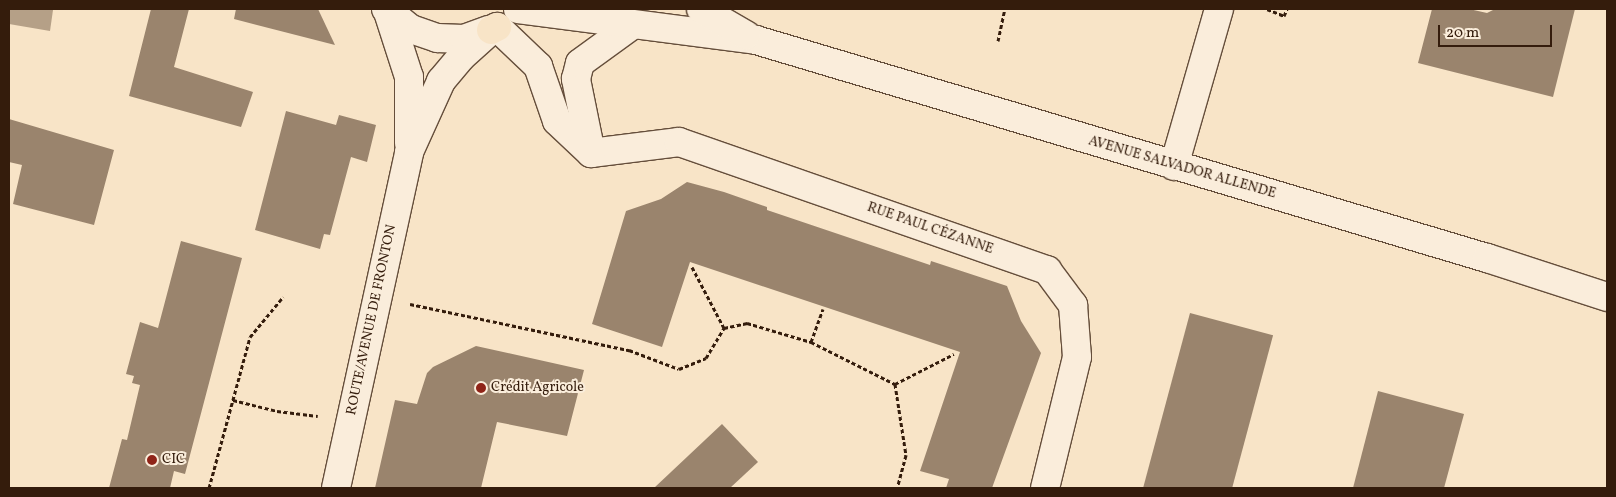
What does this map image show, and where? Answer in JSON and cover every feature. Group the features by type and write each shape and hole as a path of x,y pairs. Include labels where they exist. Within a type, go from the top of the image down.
{"street":[{"name":"AVENUE SALVADOR ALLENDE","path":"518,9 631,26 756,40 1487,258 1607,297"},
{"path":"409,152 441,81 461,57 518,9"},
{"name":"AVENUE SALVADOR ALLENDE","path":"701,9 756,40"},
{"path":"1174,166 1219,9"},
{"path":"387,10 411,29 437,38 464,39 494,28"},
{"path":"387,10 409,77 409,152"},
{"path":"591,153 576,79 580,63 631,26"},
{"path":"494,28 538,66 558,121 591,153"},
{"name":"RUE PAUL CÉZANNE","path":"591,153 679,142 1046,270 1072,305 1077,357 1045,488"},
{"name":"ROUTE/AVENUE DE FRONTON","path":"336,488 409,152"}],"path":[{"path":"998,41 1005,9"},
{"path":"1267,9 1284,16 1287,9"},
{"path":"692,267 724,328"},
{"path":"378,296 629,350 679,369 706,358 724,328 747,324 811,342 895,384"},
{"path":"209,488 250,337 283,297"},
{"path":"811,342 823,309"},
{"path":"895,384 954,354"},
{"path":"895,384 906,455 897,488"},
{"path":"233,400 278,411 350,421"}],"shaded area":[{"path":"9,9 53,10 50,31 9,24"}],"building":[{"path":"151,9 189,9 174,67 253,92 241,127 129,96"},
{"path":"236,9 318,9 335,45 234,19"},
{"path":"1432,9 1469,9 1487,13 1495,9 1575,9 1553,97 1418,63"},
{"path":"286,111 336,125 339,115 376,125 367,162 351,157 330,235 324,234 320,249 255,230"},
{"path":"9,119 114,150 94,225 13,204 22,165 9,162"},
{"path":"687,182 724,192 767,207 767,210 930,265 931,261 1007,286 1021,321 1041,353 992,488 946,488 949,479 920,471 960,352 690,262 662,347 592,324 626,211 661,199"},
{"path":"181,241 242,258 185,474 174,471 170,488 109,488 122,439 127,440 140,385 132,383 134,376 126,374 140,322 158,328"},
{"path":"1190,313 1273,335 1232,488 1143,488"},
{"path":"476,346 584,370 567,436 497,422 481,488 375,488 395,400 417,404 427,373 433,367"},
{"path":"1378,391 1464,414 1444,488 1353,488"},
{"path":"722,424 758,462 730,488 654,488"}],"place":[{"name":"Crédit Agricole","path":"481,388"},
{"name":"CIC","path":"152,460"}]}
